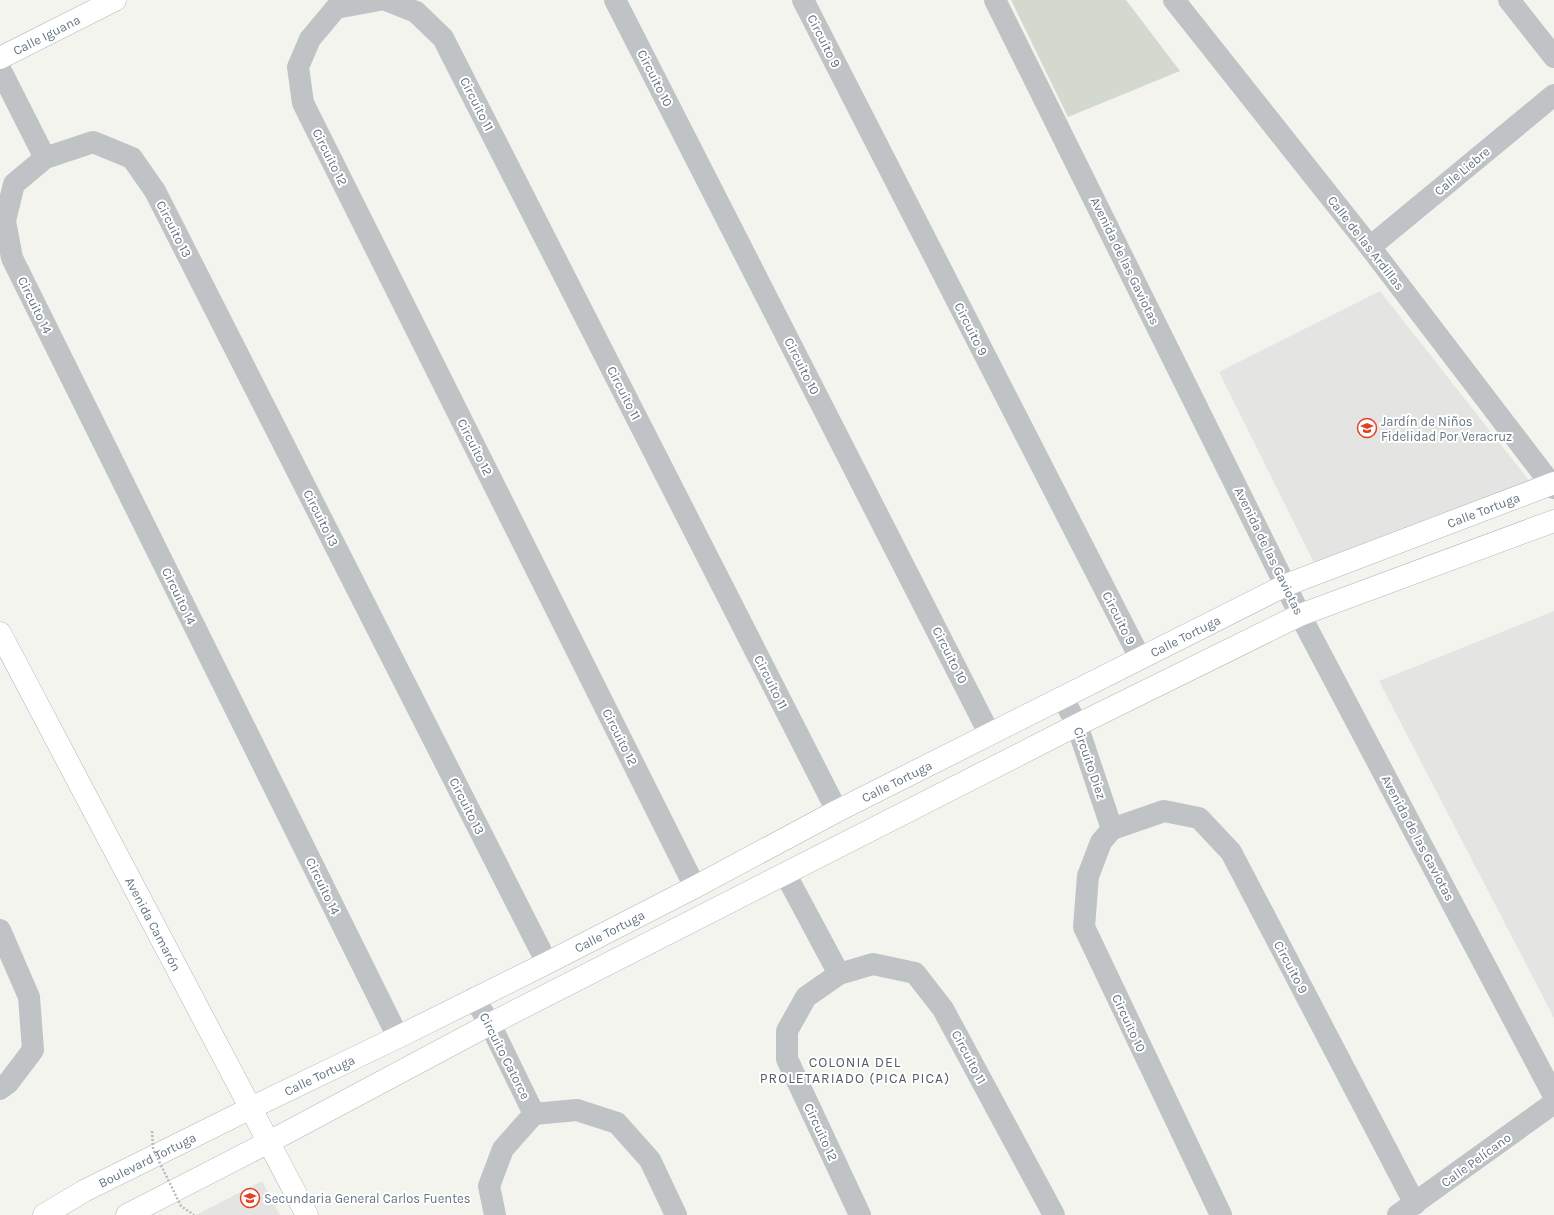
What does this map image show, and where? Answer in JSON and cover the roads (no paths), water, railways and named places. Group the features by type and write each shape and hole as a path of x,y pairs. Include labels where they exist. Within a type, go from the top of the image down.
{"street":[{"name":"Calle Iguana","path":"0,58 115,0"},
{"path":"335,4 379,0"},
{"name":"Circuito 11","path":"386,0 416,12 443,38 837,811"},
{"name":"Circuito 10","path":"615,0 990,733"},
{"name":"Circuito 9","path":"803,0 1140,658"},
{"name":"Avenida de las Gaviotas","path":"995,0 1286,585 1300,616 1554,1096"},
{"path":"1509,0 1554,57"},
{"name":"Calle de las Ardillas","path":"1178,1 1370,247 1553,486"},
{"name":"Circuito 12","path":"335,4 310,39 298,67 303,103 695,887"},
{"path":"0,69 45,158"},
{"name":"Calle Liebre","path":"1370,247 1554,95"},
{"name":"Circuito 13","path":"45,158 93,142 132,158 155,191 547,963"},
{"name":"Circuito 14","path":"45,158 14,184 5,221 12,258 398,1038"},
{"name":"Calle Tortuga","path":"251,1108 398,1038 474,998 547,963 695,887 837,811 1286,585 1553,486"},
{"path":"127,1215 270,1142 490,1024 786,875 1077,725 1300,616 1554,521"},
{"name":"Avenida Camarón","path":"0,633 270,1142 307,1215"},
{"name":"Circuito Diez","path":"1063,698 1077,725 1112,829"},
{"name":"Circuito 9","path":"1112,829 1164,811 1171,812 1199,818 1231,852 1406,1209"},
{"name":"Circuito 10","path":"1112,829 1101,842 1088,876 1084,927 1221,1215"},
{"path":"786,875 839,974"},
{"path":"0,930 29,997 33,1050 8,1083 0,1089"},
{"name":"Circuito 11","path":"839,974 873,964 915,974 943,1009 1054,1215"},
{"name":"Circuito 12","path":"839,974 806,997 787,1031 787,1059 860,1215"},
{"name":"Circuito Catorce","path":"474,998 490,1024 534,1114"},
{"name":"Calle Pelícano","path":"1406,1209 1554,1104"},
{"name":"Boulevard Tortuga","path":"44,1215 84,1191 251,1108"},
{"path":"495,1215 489,1186 503,1149 534,1114 578,1110 618,1123 650,1160 676,1215"}],"place":[{"name":"Jardín de Niños Fidelidad Por Veracruz","path":"1367,428"},
{"name":"Secundaria General Carlos Fuentes","path":"250,1198"}],"district":[{"name":"COLONIA DEL PROLETARIADO (PICA PICA)","path":"855,1070"}]}
